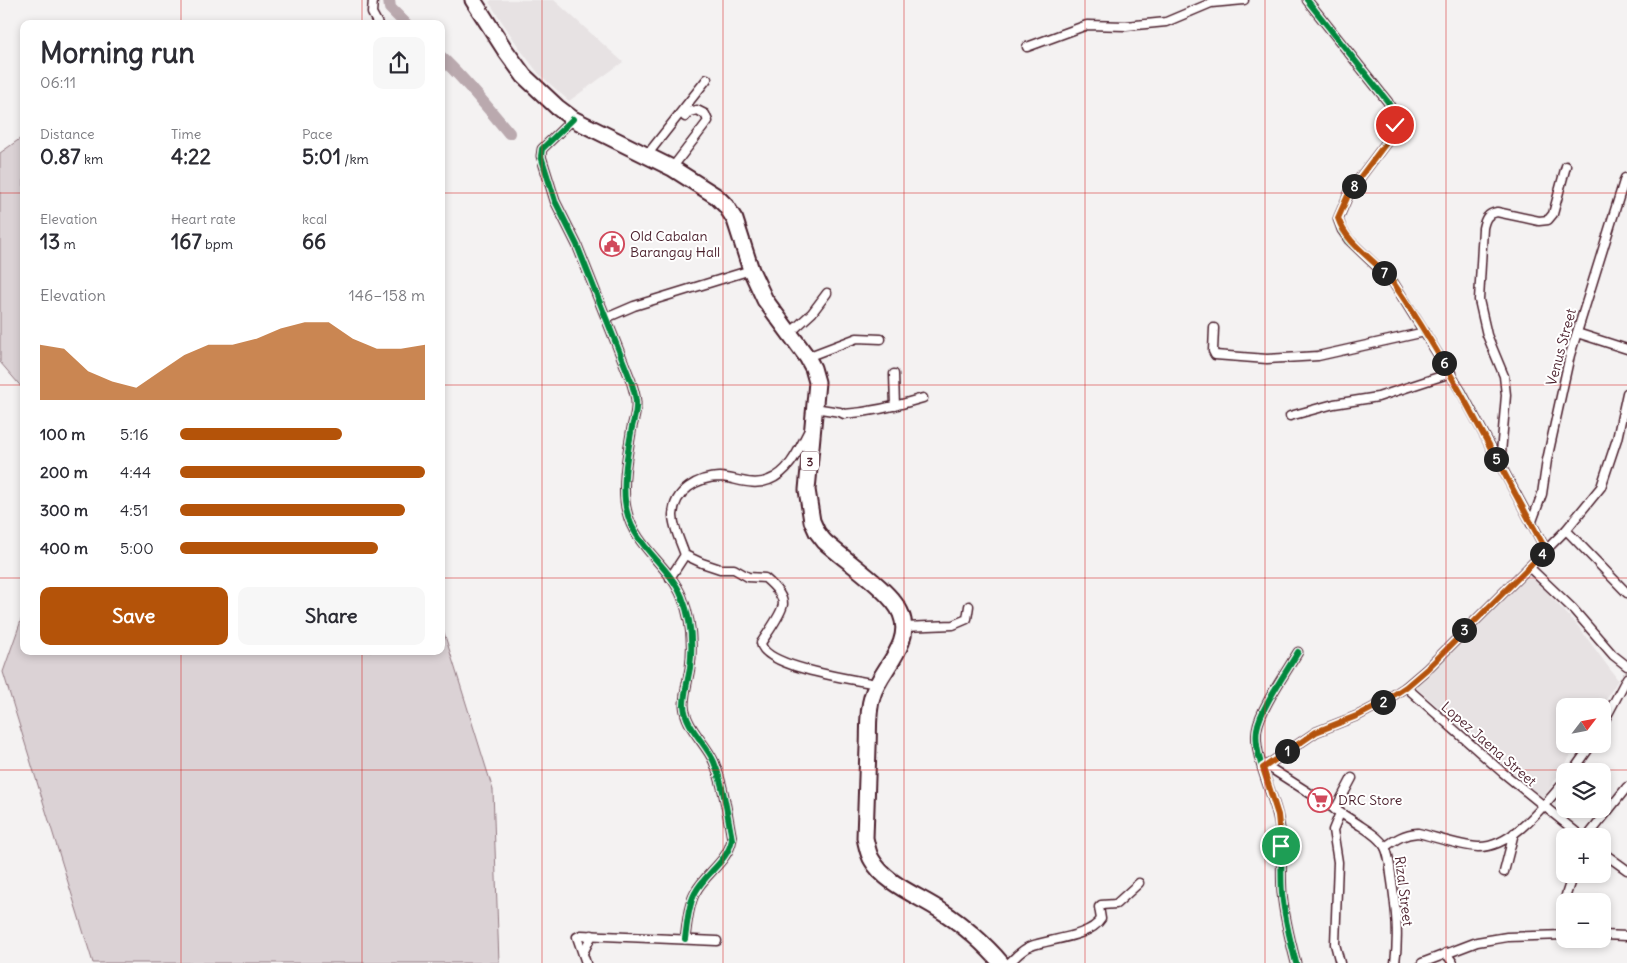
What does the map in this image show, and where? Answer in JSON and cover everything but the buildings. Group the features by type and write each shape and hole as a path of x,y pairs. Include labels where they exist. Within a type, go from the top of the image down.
{"highway":[{"name":"3","path":"473,0 524,76 544,96 573,119 672,168 716,196 726,206 734,220 751,270 765,300 807,357 817,382 808,490 812,521 824,542 894,602 901,614 904,627"},
{"path":"904,627 899,648 876,684 869,709 865,838 872,861 880,871 896,884 944,912 992,952 1001,963"}],"street":[{"path":"373,0 372,13 376,20"},
{"path":"1027,47 1087,26 1126,26 1166,22 1211,3 1244,0"},
{"path":"1306,0 1394,112 1395,125 1392,135 1350,191 1338,218 1342,230 1349,240 1393,282 1425,332 1451,373 1546,550"},
{"path":"647,156 707,78"},
{"path":"672,168 708,121 705,114 697,110 690,112 685,117"},
{"path":"573,119 542,148 541,156 555,201 578,246 631,381 636,402 636,416 631,431 624,489 626,511 631,528 643,546 670,578 682,597 691,631 690,667 684,706 688,720 713,759 719,777 732,839 726,857 704,879 694,895 685,939"},
{"path":"1500,465 1506,395 1504,376 1487,335 1479,300 1483,228 1485,219 1490,214 1497,212 1539,221 1548,220 1553,214 1566,166"},
{"name":"Venus Street","path":"1531,524 1542,494 1551,441 1570,355 1625,178"},
{"path":"606,318 634,306 751,270"},
{"path":"790,334 812,313 827,293"},
{"path":"1214,328 1213,351 1215,355 1267,359 1318,356 1425,332"},
{"path":"1577,334 1627,349"},
{"path":"807,357 857,338 881,339"},
{"path":"1290,416 1334,404 1378,397 1451,373"},
{"path":"894,374 895,406"},
{"path":"1265,767 1316,732 1368,711 1406,687 1566,530 1601,487 1617,439 1627,393"},
{"path":"876,684 796,667 777,660 767,653 761,646 761,643 783,604 781,597 765,578 752,579 734,569 702,564 685,555 673,514 683,491 701,481 719,478 751,483 770,480 784,470 793,460 814,415 877,411 923,398"},
{"path":"1566,530 1627,593"},
{"path":"670,578 685,555"},
{"path":"1529,568 1573,610 1613,655 1627,666"},
{"path":"904,627 953,625 967,619 970,606"},
{"path":"1296,963 1282,895 1278,815 1257,739 1259,722 1298,652"},
{"path":"1611,708 1627,678"},
{"name":"Lopez Jaena Street","path":"1406,687 1460,736 1571,828"},
{"name":"Rizal Street","path":"1265,767 1370,832 1385,847 1396,909 1395,963"},
{"path":"1339,963 1335,944 1338,862 1332,830 1337,812 1352,778"},
{"path":"1594,828 1627,787"},
{"path":"1385,847 1408,834 1418,834 1476,847 1494,845 1514,833 1556,791"},
{"path":"1504,872 1514,833"},
{"path":"1611,858 1627,870"},
{"path":"1009,963 1024,949 1066,937 1096,925 1100,919 1099,907 1101,905 1116,904 1139,883"},
{"path":"586,963 577,937 581,934 717,941"},
{"path":"583,953 592,935"},
{"path":"1422,963 1477,942 1507,937 1556,935"},
{"path":"1611,935 1627,936"},
{"path":"1446,953 1453,963"}],"shaded area":[{"path":"492,0 554,0 623,62 569,101 539,74 489,2"},
{"path":"20,139 20,385 0,362 0,153"},
{"path":"1528,572 1578,626 1618,680 1607,698 1556,698 1556,753 1572,753 1566,763 1556,763 1556,779 1543,799 1411,683"},
{"path":"20,623 20,655 445,655 445,636 493,790 499,963 93,963 3,672"}],"waterway":[{"path":"389,0 390,8 402,20"},
{"path":"445,61 468,84 509,133"}],"cycle path":[{"path":"1307,0 1388,102 1392,110 1392,135 1350,191 1338,219 1342,230 1349,240 1393,282 1462,393 1546,550"},
{"path":"573,119 542,149 541,156 555,201 577,245 631,381 636,400 636,411 625,473 625,503 631,524 637,536 669,575 685,605 689,623 691,650 690,668 684,700 685,713 692,728 714,762 723,790 732,839 726,854 704,879 695,893 689,910 685,939"},
{"path":"1296,963 1283,902 1279,823 1263,771 1256,739 1263,711 1298,652"}],"place":[{"name":"Old Cabalan Barangay Hall","path":"612,244"},
{"name":"DRC Store","path":"1320,800"}],"route":[{"path":"1281,846 1278,815 1263,768 1316,732 1368,711 1406,687 1427,669 1546,550 1451,373 1393,282 1349,240 1342,230 1338,218 1350,191 1392,135 1395,125"}]}
